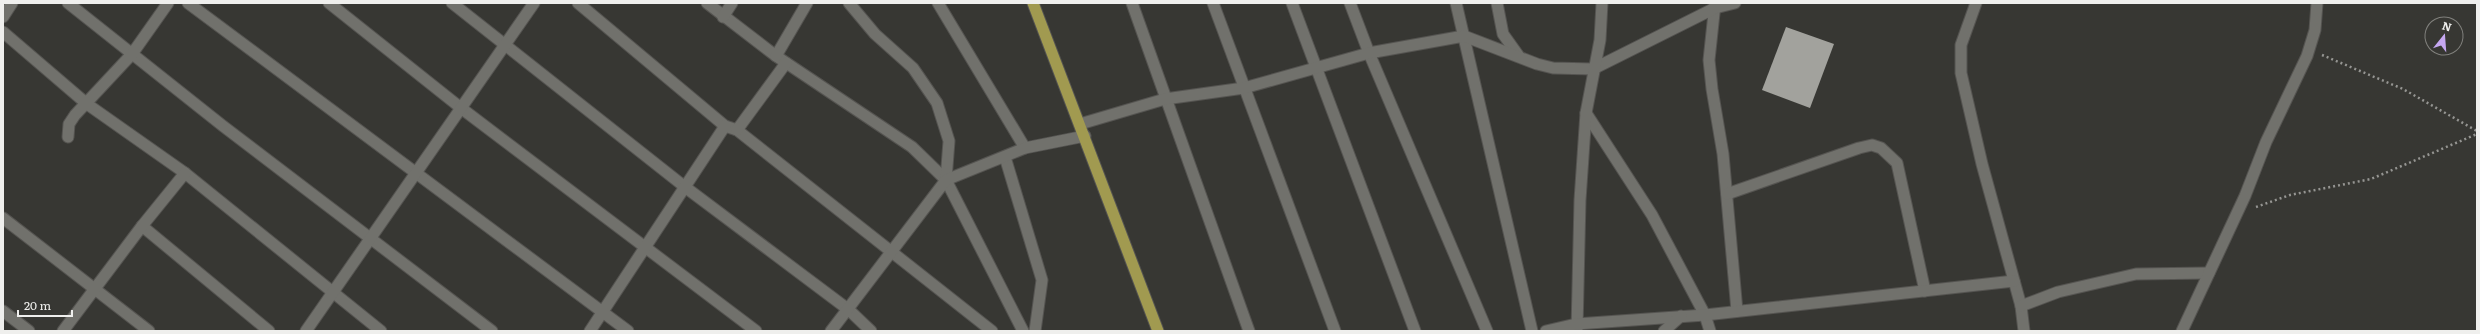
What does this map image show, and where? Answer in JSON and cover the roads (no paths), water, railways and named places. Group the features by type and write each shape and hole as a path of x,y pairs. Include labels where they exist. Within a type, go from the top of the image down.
{"main road":[{"path":"1032,3 1085,136 1158,331"}],"street":[{"path":"3,17 12,3"},
{"path":"68,3 223,126 372,238 492,331"},
{"path":"68,137 70,124 132,54 168,3"},
{"path":"188,3 628,331"},
{"path":"329,3 461,108 644,248 756,331"},
{"path":"452,3 503,46 685,188 849,310 871,331"},
{"path":"306,331 534,3"},
{"path":"578,3 725,126 737,130 992,331"},
{"path":"706,3 786,63 912,147 946,180 1023,331"},
{"path":"723,17 732,3"},
{"path":"776,56 807,3"},
{"path":"849,3 875,34 913,68 937,103 949,141 946,180"},
{"path":"938,3 1025,148"},
{"path":"1132,3 1249,331"},
{"path":"1213,3 1335,331"},
{"path":"1292,3 1415,331"},
{"path":"1350,3 1368,53 1487,331"},
{"path":"1456,3 1532,331"},
{"path":"1497,3 1503,34 1512,49 1523,58"},
{"path":"1576,327 1586,113 1593,69 1600,40 1602,3"},
{"path":"1080,124 1165,99 1244,88 1368,53 1464,36 1536,64 1554,68 1593,69 1715,6 1735,3"},
{"path":"1976,3 1961,45 1961,73 1982,164 2021,306 2024,331"},
{"path":"2182,331 2236,214 2266,142 2309,50 2315,30 2317,3"},
{"path":"1715,6 1709,60 1727,194 1737,311"},
{"path":"3,32 87,104 185,174 381,331"},
{"path":"737,130 786,63"},
{"path":"1586,113 1652,215 1705,315 1710,331"},
{"path":"590,331 725,126"},
{"path":"831,331 849,310 946,180 1025,148 1085,136"},
{"path":"1727,194 1859,148 1872,145 1881,148 1897,163 1925,291"},
{"path":"1005,157 1042,280 1035,331"},
{"path":"63,331 142,226 185,174"},
{"path":"3,218 149,331"},
{"path":"142,226 269,331"},
{"path":"2021,306 2058,292 2136,274 2209,273"},
{"path":"1546,331 2014,281"},
{"path":"3,311 29,331"},
{"path":"1664,331 1681,316"}]}
